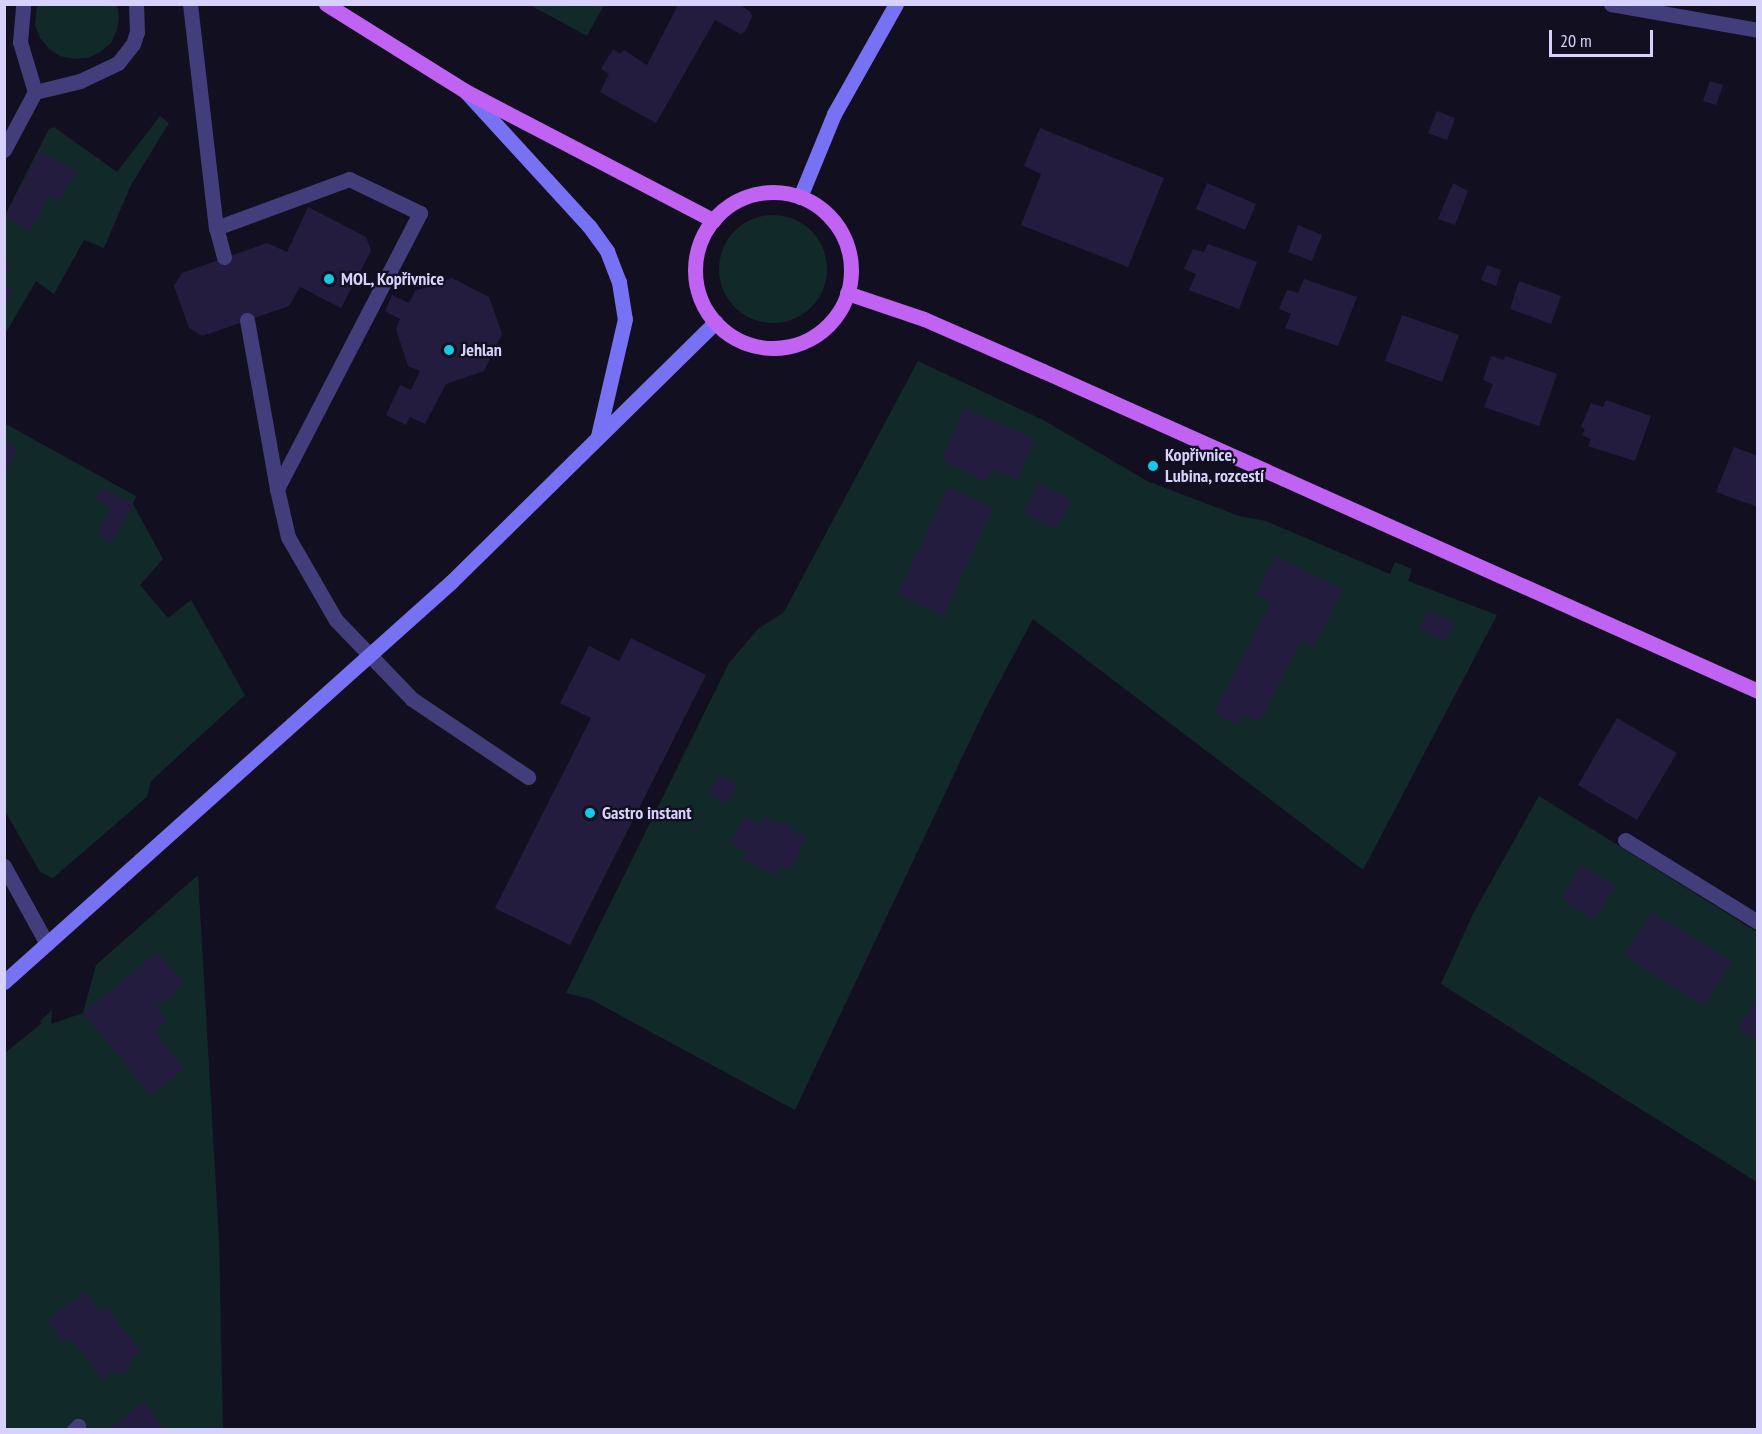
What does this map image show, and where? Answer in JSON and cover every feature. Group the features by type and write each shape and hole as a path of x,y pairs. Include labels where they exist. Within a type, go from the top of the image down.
{"main road":[{"path":"326,4 465,91 713,220"},
{"path":"800,197 834,114 896,4"},
{"path":"465,91 589,226 611,261 619,282 625,319 598,437"},
{"path":"777,192 800,197 819,207 840,230 850,261 847,293 828,325 796,344 771,347 746,343 725,331 703,304 695,272 702,239 713,220 731,204 753,195 777,192"},
{"path":"847,293 924,319 1758,691"},
{"path":"4,982 451,582 716,322"}],"street":[{"path":"35,92 80,81 118,63 133,44 138,32 136,4"},
{"path":"190,4 216,228 224,257"},
{"path":"1611,4 1758,30"},
{"path":"4,150 35,92 20,42 20,6"},
{"path":"216,228 349,179 420,213 277,489"},
{"path":"246,320 288,537 336,620 412,699 528,777"},
{"path":"1625,840 1758,922"},
{"path":"4,866 47,944"}],"green space":[{"path":"604,4 587,36 530,5"},
{"path":"37,5 117,5 119,17 117,30 111,43 88,58 74,59 60,56 49,49 40,38 35,25"},
{"path":"160,116 169,123 131,185 104,248 84,240 54,294 36,281 5,334 4,217 49,129 54,127 117,172"},
{"path":"773,215 794,219 811,231 823,248 827,269 823,290 811,307 794,319 773,323 752,319 735,307 723,290 719,269 723,248 735,231 752,219"},
{"path":"918,361 1045,421 1147,481 1239,516 1266,521 1390,574 1395,562 1412,569 1408,581 1497,615 1363,870 1033,619 986,707 795,1110 590,999 566,993 729,663 758,629 784,612"},
{"path":"4,423 136,496 133,504 163,559 140,585 168,618 191,600 245,695 151,781 147,797 53,878 40,872 5,811"},
{"path":"1539,796 1757,932 1757,1182 1441,984 1473,914"},
{"path":"198,875 219,1240 223,1429 5,1430 5,1053 42,1023 40,1021 52,1010 51,1024 83,1013 96,965"}],"building":[{"path":"672,4 738,4 751,12 752,17 745,32 740,34 715,20 656,123 600,92 609,74 601,69 613,49 620,54 624,50 647,65 677,7"},
{"path":"1710,81 1723,85 1716,105 1703,101"},
{"path":"1437,111 1455,118 1447,140 1428,133"},
{"path":"1040,128 1164,178 1128,267 1021,225 1041,174 1024,166"},
{"path":"40,151 76,171 60,201 49,195 31,231 5,217"},
{"path":"1207,183 1256,204 1245,230 1196,209"},
{"path":"1453,183 1468,191 1455,225 1438,219"},
{"path":"308,207 366,237 371,251 341,308 300,287 289,306 202,336 189,328 174,286 182,273 267,243 287,252"},
{"path":"1298,225 1322,235 1312,261 1288,252"},
{"path":"1208,244 1257,262 1239,309 1189,290 1196,274 1184,269 1193,249 1204,252"},
{"path":"4,261 11,265 4,279"},
{"path":"1487,265 1501,270 1496,286 1481,280"},
{"name":"Jehlan","path":"452,278 489,297 502,334 484,371 446,384 425,424 410,417 406,425 386,415 400,385 411,390 420,371 408,366 396,329 400,319 385,311 392,295 409,303 415,291"},
{"path":"1304,279 1357,297 1338,346 1285,328 1291,314 1279,309 1287,290 1298,293"},
{"path":"1519,281 1561,296 1551,324 1510,309"},
{"path":"4,285 14,290 4,309"},
{"path":"1402,315 1459,335 1442,382 1385,361"},
{"path":"1491,356 1504,360 1505,356 1557,374 1539,426 1484,407 1493,384 1483,380"},
{"path":"1606,400 1651,416 1635,461 1588,446 1591,439 1582,435 1585,429 1581,427 1591,403 1603,407"},
{"path":"964,408 1035,439 1017,480 992,469 986,481 942,461"},
{"path":"4,441 18,449 4,473"},
{"path":"1734,447 1758,456 1758,507 1716,492"},
{"path":"1038,483 1071,500 1057,529 1024,513"},
{"path":"948,487 993,508 944,615 898,594"},
{"path":"102,488 133,504 112,542 97,535 111,508 95,499"},
{"path":"1275,556 1343,589 1314,647 1301,641 1260,722 1243,714 1237,725 1214,713 1271,603 1256,595"},
{"path":"1428,610 1455,622 1446,641 1419,629"},
{"name":"Gastro instant","path":"631,638 706,675 570,945 495,908 591,718 560,703 589,646 619,661"},
{"path":"1617,718 1677,753 1637,820 1578,785"},
{"path":"719,775 737,784 727,804 709,794"},
{"path":"744,816 760,824 764,817 778,823 784,822 790,825 792,831 806,838 790,870 780,865 776,875 743,859 747,852 730,844"},
{"path":"1581,865 1615,886 1595,920 1561,898"},
{"path":"1652,912 1732,961 1704,1006 1624,955"},
{"path":"157,952 184,984 156,1007 167,1021 154,1032 184,1069 151,1095 83,1013"},
{"path":"1758,997 1758,1040 1738,1028"},
{"path":"85,1292 100,1312 106,1307 141,1352 130,1359 130,1368 122,1374 113,1372 103,1380 70,1338 64,1342 47,1320"},
{"path":"144,1401 165,1430 107,1430"}],"place":[{"name":"MOL, Kopřivnice","path":"329,279"},
{"name":"Jehlan","path":"449,350"},
{"name":"Kopřivnice, Lubina, rozcestí","path":"1153,466"},
{"name":"Gastro instant","path":"590,813"}]}
